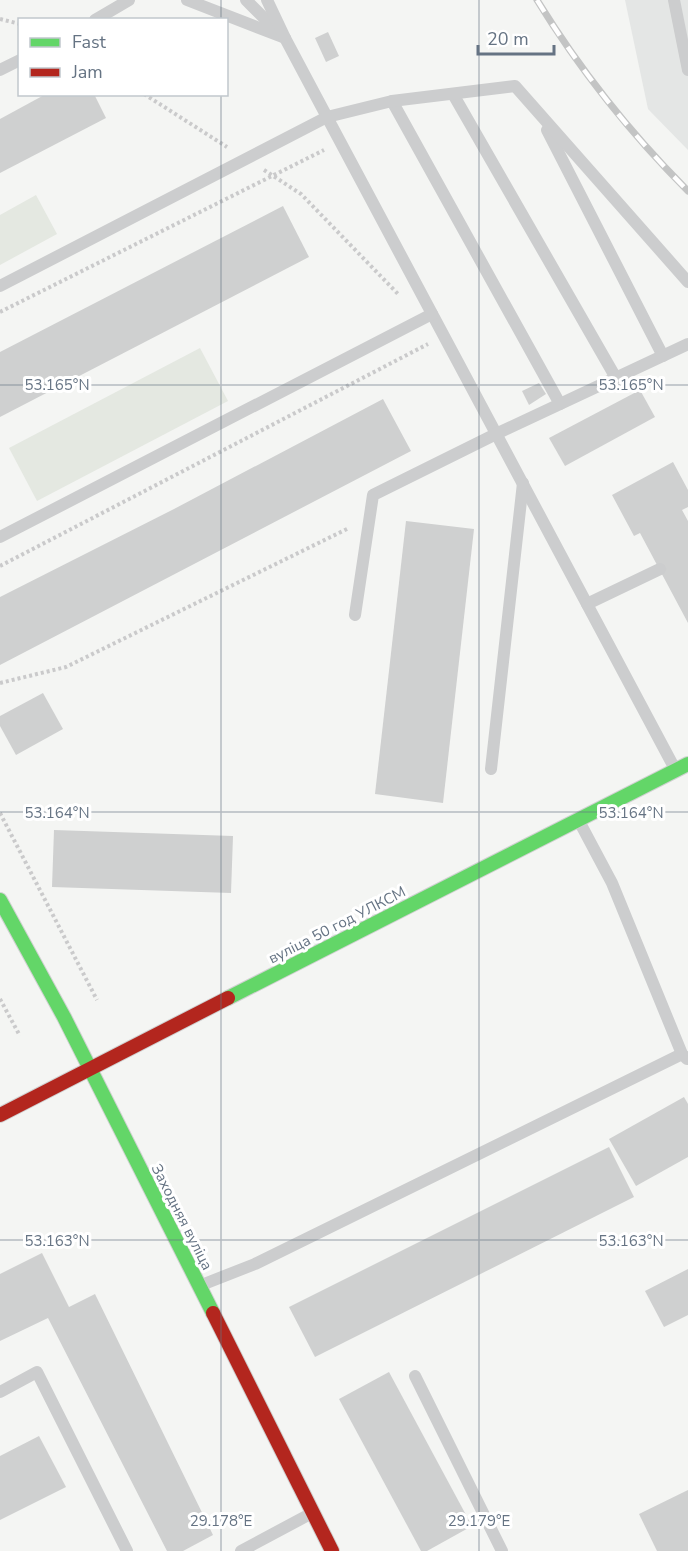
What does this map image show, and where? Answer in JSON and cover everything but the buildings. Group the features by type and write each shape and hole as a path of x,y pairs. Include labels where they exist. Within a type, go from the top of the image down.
{"main road":[{"name":"вуліца 50 год УЛКСМ","path":"0,1115 682,767"},
{"name":"Заходняя вуліца","path":"0,900 91,1070 332,1551"}],"lane":[{"path":"98,18 129,0"},
{"path":"187,0 285,38"},
{"path":"246,0 285,38"},
{"path":"267,0 427,316 496,434 587,604 682,767"},
{"path":"674,0 688,70"},
{"path":"0,70 18,61"},
{"path":"0,286 327,117 392,100 515,86 688,282"},
{"path":"453,94 616,378"},
{"path":"392,100 560,404"},
{"path":"538,113 663,356"},
{"path":"0,537 427,316"},
{"path":"355,615 373,495 496,434 688,344"},
{"path":"491,769 523,483"},
{"path":"587,604 660,569"},
{"path":"199,1286 255,1264 685,1057 612,883 579,820"},
{"path":"0,1392 37,1372 128,1551"},
{"path":"415,1376 502,1551"},
{"path":"241,1551 313,1512"}],"path":[{"path":"0,19 18,24"},
{"path":"147,96 301,194 427,316"},
{"path":"0,312 340,142"},
{"path":"0,566 430,343"},
{"path":"0,683 66,667 368,518"},
{"path":"0,813 97,1000"},
{"path":"0,999 20,1036"}],"shaded area":[{"path":"625,0 688,0 688,150 648,109"},
{"path":"36,195 57,234 0,265 0,215"},
{"path":"200,348 228,401 37,501 9,448"}],"railway":[{"path":"537,0 588,76 646,147 688,191"}],"traffic: fast":[{"path":"228,998 688,764"},
{"path":"0,900 64,1017 213,1313"}],"traffic: jam":[{"path":"0,1115 228,998"},
{"path":"213,1313 332,1551"}]}
